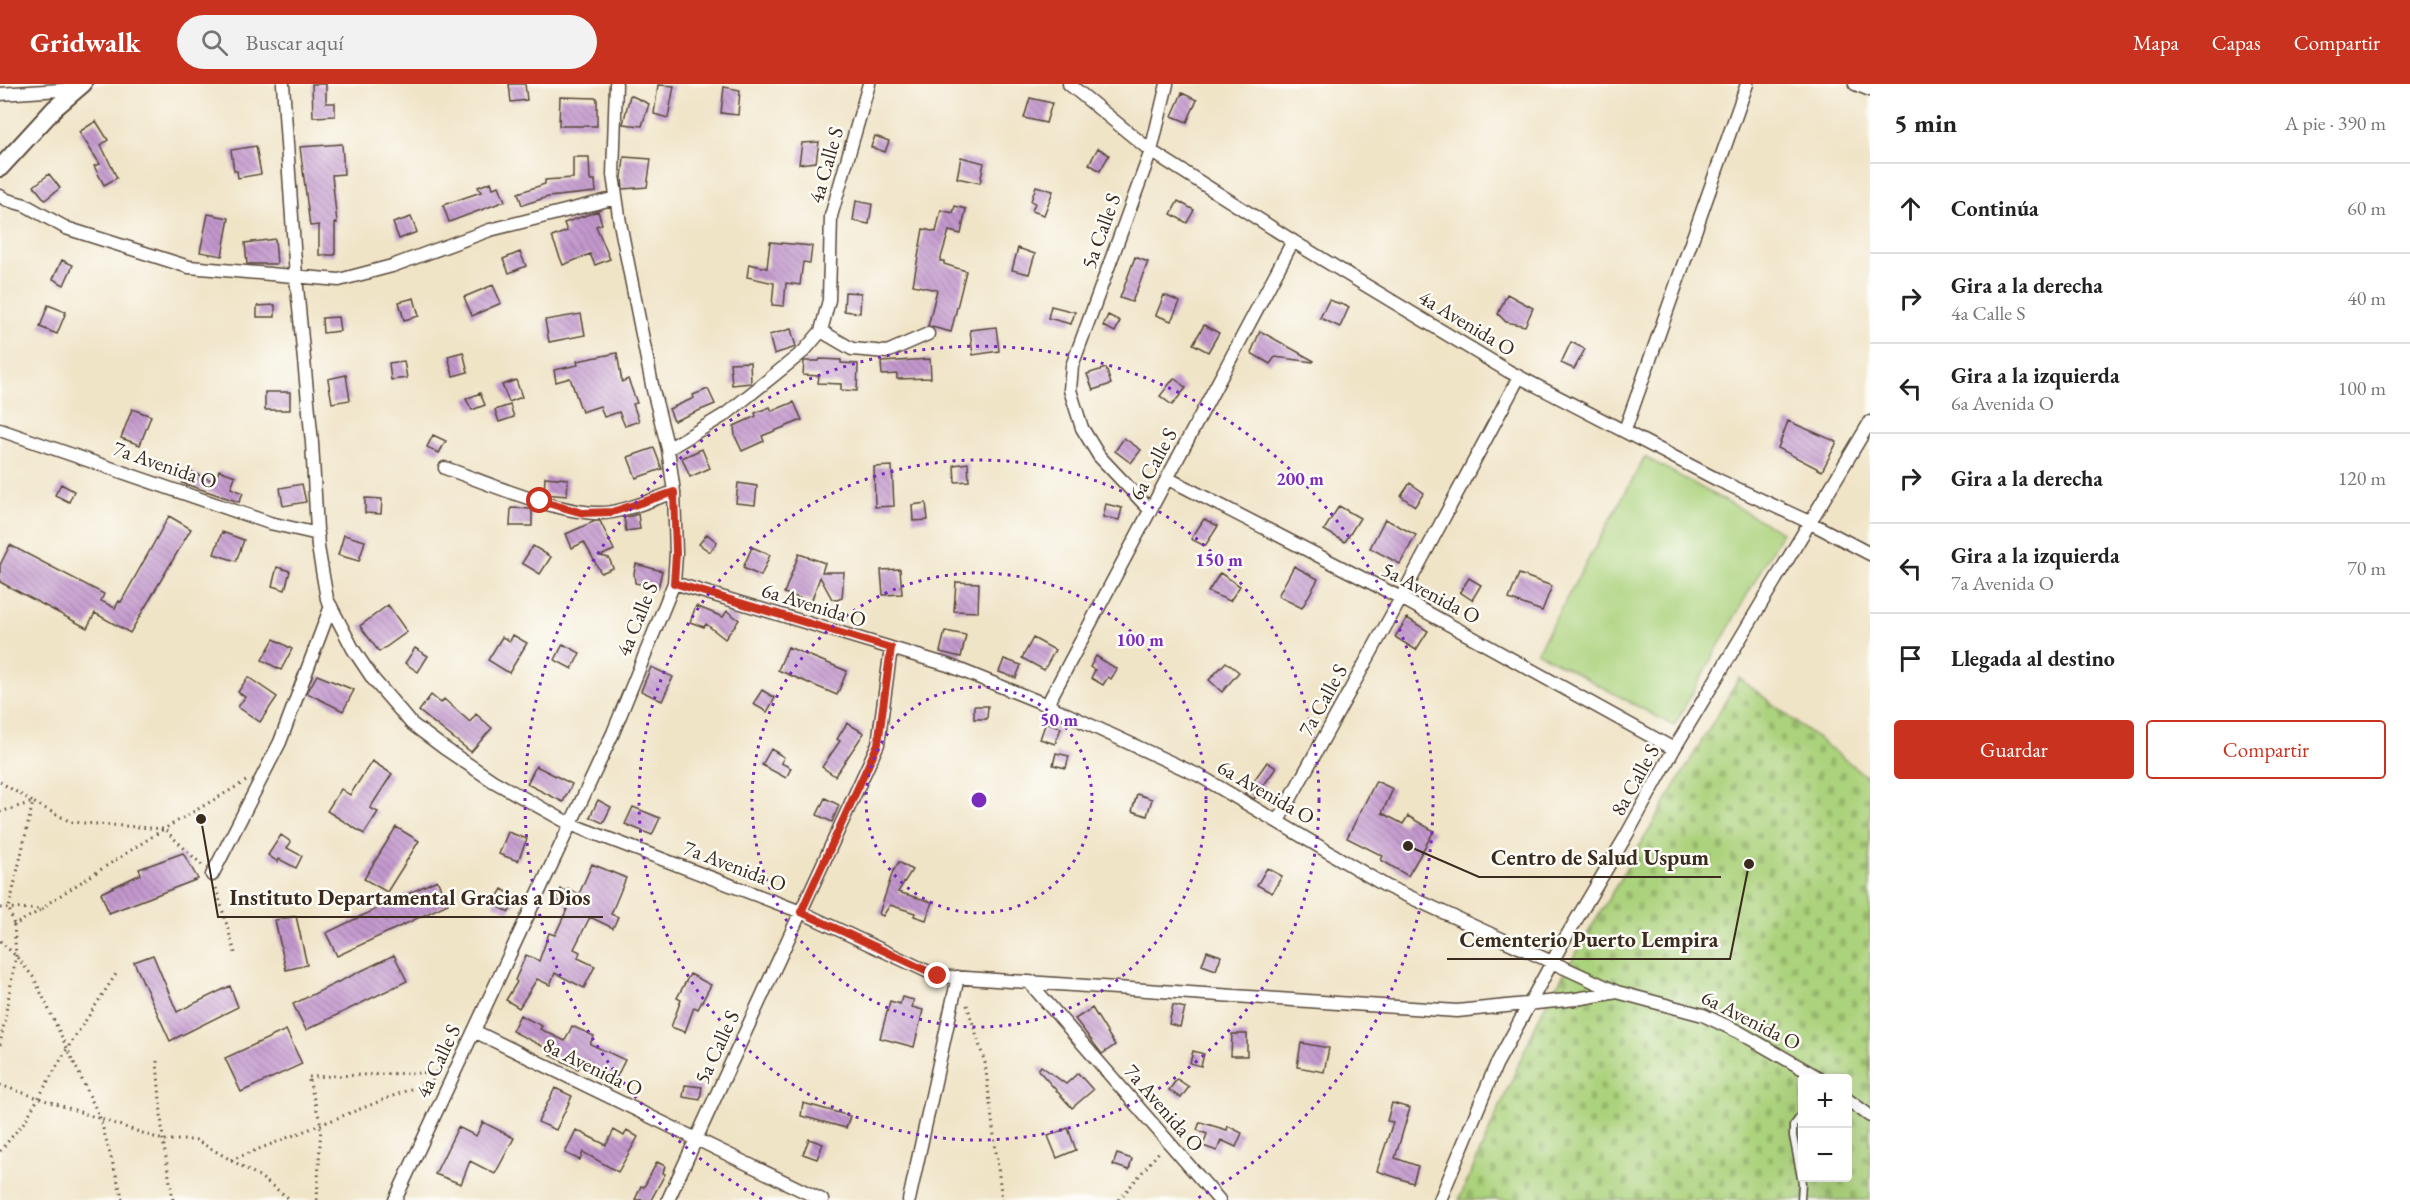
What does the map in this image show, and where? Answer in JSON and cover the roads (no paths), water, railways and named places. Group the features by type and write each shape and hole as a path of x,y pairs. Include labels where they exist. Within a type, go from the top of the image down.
{"street":[{"name":"7a Avenida O","path":"283,84 296,277 312,442 318,534 327,599 353,649 373,679 412,724 493,781 570,824 801,912 938,976 1029,982 1219,1200"},
{"path":"616,84 613,175 616,198 653,390 668,449"},
{"name":"4a Calle S","path":"395,1200 612,734 674,583 676,554 674,492 668,449 726,414 804,351 821,331 829,300 831,216 869,84"},
{"name":"4a Avenida O","path":"1069,84 1150,152 1519,377 1718,480 1809,522 1870,554"},
{"name":"5a Calle S","path":"1150,510 1099,456 1082,428 1070,390 1072,366 1150,152 1167,84"},
{"path":"1625,430 1747,84"},
{"path":"1855,84 1870,90"},
{"path":"0,94 79,87"},
{"path":"0,168 55,108 79,87"},
{"path":"0,196 25,205 66,228 189,267 339,280 392,266 490,230 616,198"},
{"name":"6a Calle S","path":"1047,705 1293,241"},
{"path":"821,331 852,349 887,352 928,334"},
{"name":"7a Calle S","path":"1278,821 1519,377"},
{"name":"8a Calle S","path":"1440,1200 1496,1065 1551,963 1674,749 1870,422"},
{"name":"7a Avenida O","path":"0,430 270,523 318,534"},
{"path":"445,468 540,501 583,513 612,512 674,492"},
{"name":"5a Avenida O","path":"1167,478 1401,598 1674,749"},
{"name":"6a Avenida O","path":"674,583 948,665 1047,705 1200,776 1386,886 1617,992 1703,1014 1812,1074"},
{"path":"212,875 280,742 331,606"},
{"name":"5a Calle S","path":"668,1200 878,744 891,648"},
{"path":"909,1200 958,977"},
{"path":"1029,982 1457,1011 1617,992"},
{"name":"8a Avenida O","path":"474,1031 822,1200"},
{"path":"1852,1103 1870,1116"}],"lane":[{"path":"1798,1120 1793,1126 1793,1136 1802,1183 1801,1200"}],"place":[{"name":"Instituto Departamental Gracias a Dios","path":"201,819"},
{"name":"Centro de Salud Uspum","path":"1408,846"},
{"name":"Cementerio Puerto Lempira","path":"1749,864"}]}
